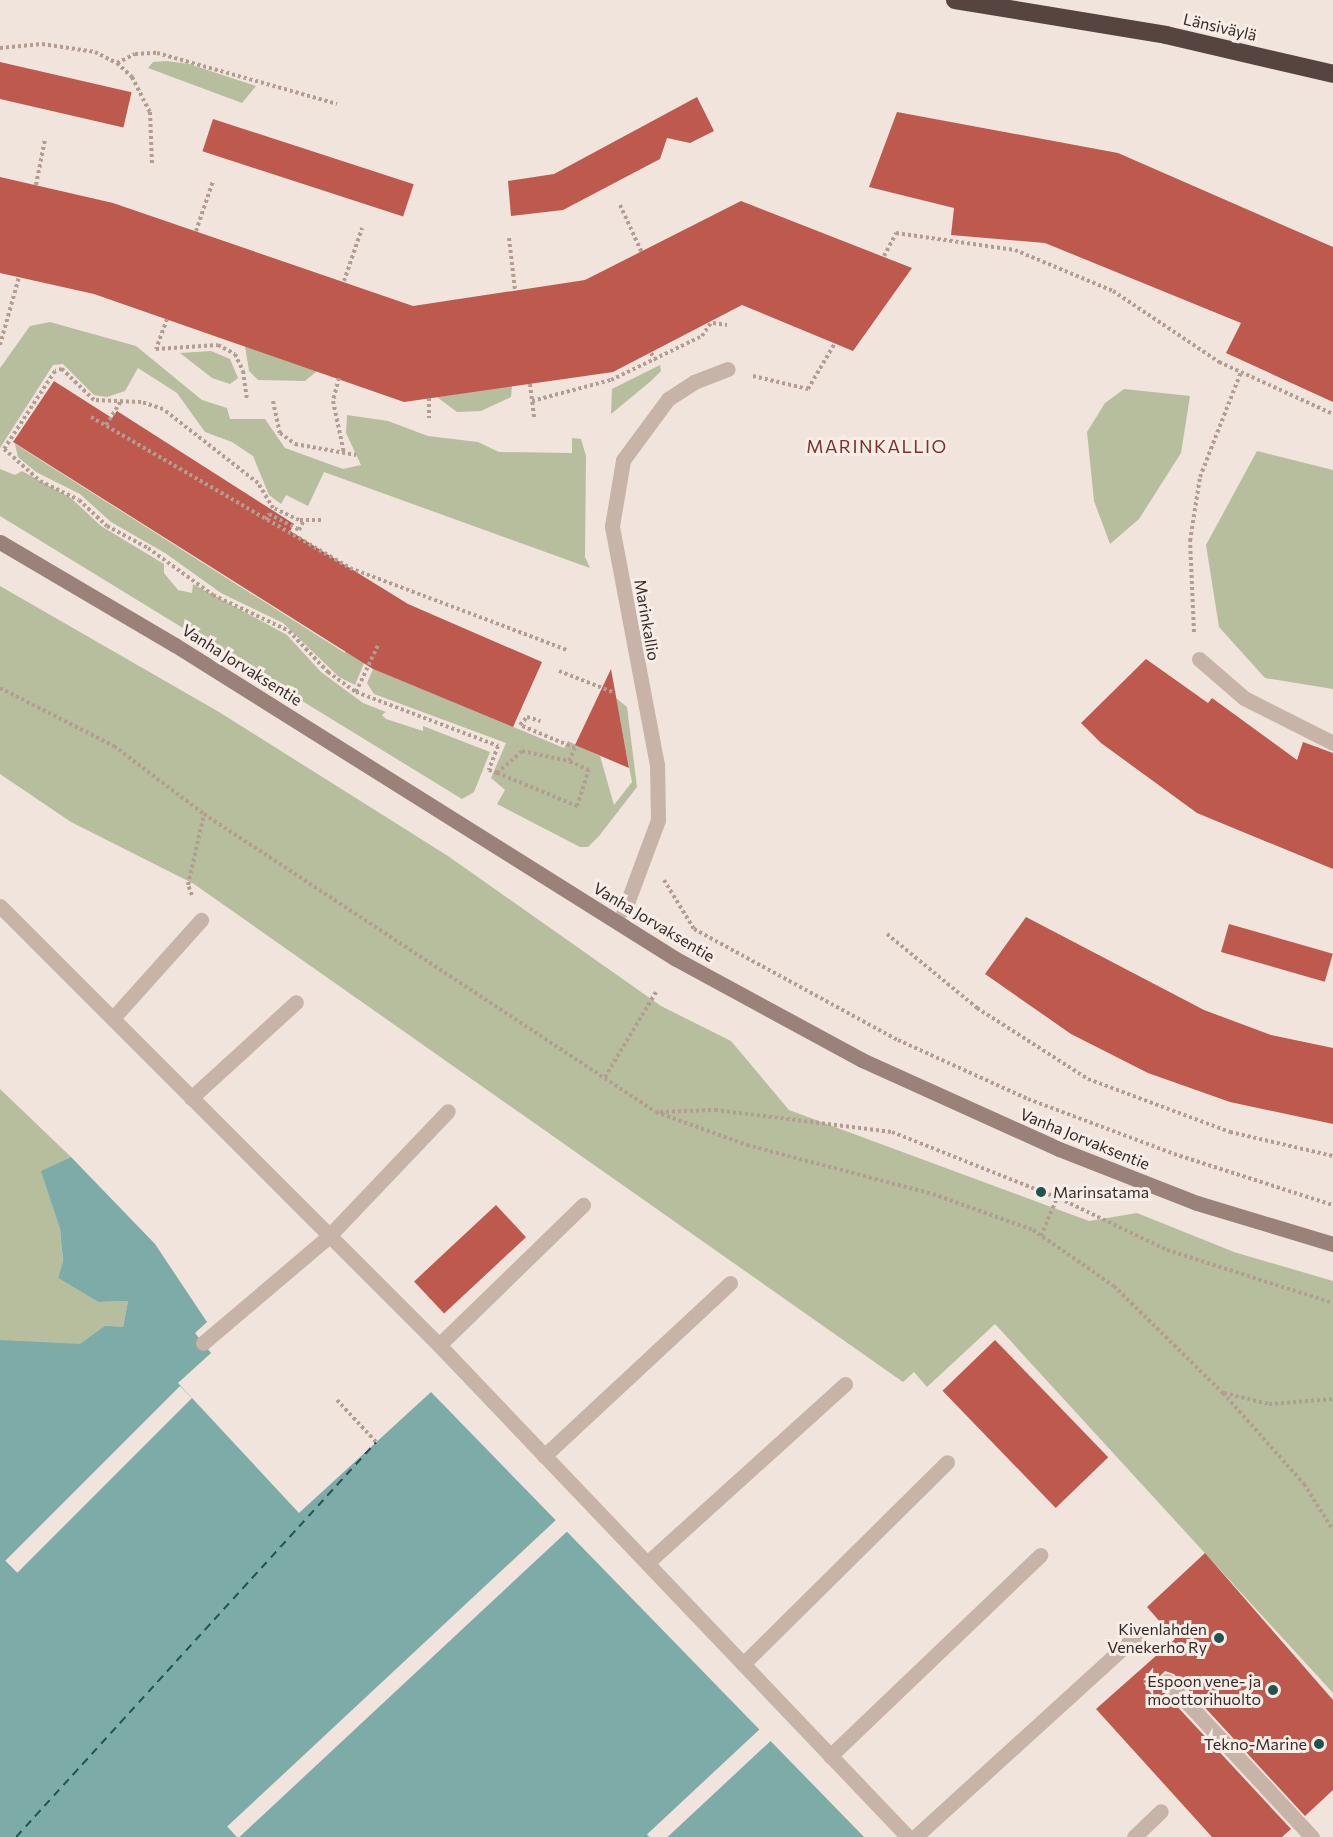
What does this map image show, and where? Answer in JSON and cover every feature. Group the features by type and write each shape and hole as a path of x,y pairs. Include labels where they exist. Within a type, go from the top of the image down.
{"highway":[{"name":"Länsiväylä","path":"955,0 1166,35 1333,74"}],"main road":[{"name":"Vanha Jorvaksentie","path":"0,542 176,645 676,958 862,1060 968,1110 1197,1203 1333,1244"}],"street":[{"name":"Marinkallio","path":"620,922 658,820 657,765 612,526 623,460 668,399 694,382 728,369"},
{"path":"1199,659 1244,698 1333,743"},
{"path":"0,906 113,1018 327,1238 439,1346 908,1837"},
{"path":"113,1018 201,920"},
{"path":"191,1098 296,1002"},
{"path":"203,1343 327,1238 448,1111"},
{"path":"439,1346 584,1205"},
{"path":"544,1456 730,1283"},
{"path":"647,1563 845,1384"},
{"path":"743,1664 947,1462"},
{"path":"830,1756 1040,1556"},
{"path":"915,1837 1135,1637"},
{"path":"1167,1682 1312,1837"},
{"path":"1134,1837 1161,1811"}],"path":[{"path":"0,48 42,44 95,52 117,63 132,77 150,112 152,163"},
{"path":"117,63 135,54 157,53 337,104"},
{"path":"36,185 45,139"},
{"path":"196,231 213,181"},
{"path":"620,205 642,253"},
{"path":"344,281 362,228"},
{"path":"884,256 896,233 1015,250 1113,291 1241,372 1333,414"},
{"path":"509,237 515,290"},
{"path":"0,345 19,277"},
{"path":"167,319 156,349 218,345 235,354 243,371 247,401"},
{"path":"532,401 569,394 656,360 702,336 712,322 727,325"},
{"path":"728,369 808,389 835,343"},
{"path":"651,352 656,360"},
{"path":"321,520 304,520 273,508 258,483 163,409 121,401 94,400 62,369 55,371 4,449 40,481 79,500 106,526 148,548 213,596 289,631 328,672 356,692 498,746 489,770 577,806 589,770 569,761 522,751 497,773"},
{"path":"1199,659 1191,620 1190,541 1200,477 1241,372"},
{"path":"339,378 333,401 344,453"},
{"path":"530,384 534,418"},
{"path":"429,398 429,418"},
{"path":"106,425 121,401"},
{"path":"273,401 280,433 295,444 356,455"},
{"path":"91,417 350,568 567,650"},
{"path":"266,520 270,514 299,530 304,520"},
{"path":"356,692 379,643"},
{"path":"559,671 644,704"},
{"path":"0,688 114,746 204,814 656,1112 747,1144 933,1194 1041,1236 1113,1286 1223,1393 1304,1484 1333,1530"},
{"path":"540,721 527,717 520,725 575,748 569,761"},
{"path":"201,920 188,885 204,814"},
{"path":"641,869 669,882 673,900 694,929 898,1040 1028,1099 1174,1154 1333,1205"},
{"path":"887,934 977,1008 1088,1079 1230,1132 1333,1156"},
{"path":"605,1077 656,992"},
{"path":"656,1112 715,1110 892,1132 1065,1201 1167,1250 1333,1303"},
{"path":"1041,1236 1057,1198"},
{"path":"1223,1393 1269,1404 1333,1399"},
{"path":"337,1400 376,1442"}],"green space":[{"path":"153,62 189,64 256,86 242,103 148,68"},
{"path":"50,322 136,346 202,400 227,408 230,419 265,419 285,448 343,469 361,465 346,433 347,415 388,421 428,436 478,442 499,452 572,453 572,438 581,439 586,456 585,557 590,568 324,472 308,506 286,495 281,504 269,495 253,456 232,442 205,432 177,393 138,368 125,391 107,397 94,395 63,364 53,365 0,448 0,368 30,326"},
{"path":"245,346 317,371 305,381 258,380 249,371"},
{"path":"211,351 230,359 238,378 230,384 212,378 180,353"},
{"path":"660,365 661,371 651,381 611,414 612,389"},
{"path":"512,386 511,397 481,411 457,412 437,397"},
{"path":"1124,389 1190,396 1181,453 1139,519 1110,544 1094,501 1087,432 1105,403"},
{"path":"15,444 345,653 351,643 368,654 355,685 339,677 283,623 221,593 165,553 111,522 80,494 36,472 18,457"},
{"path":"1257,451 1333,470 1333,689 1265,678 1219,627 1206,545"},
{"path":"0,469 15,475 22,471 71,498 101,526 164,564 164,573 178,590 192,593 193,584 287,635 321,672 363,703 386,712 382,715 386,719 423,731 423,726 490,752 474,792 462,799 0,516"},
{"path":"0,586 219,712 448,856 661,1006 731,1041 789,1110 1089,1221 1137,1213 1234,1252 1333,1281 1333,1693 995,1324 927,1387 914,1372 903,1382 194,884 71,822 0,774"},
{"path":"373,669 564,748 568,741 600,756 614,805 632,782 616,698 627,707 637,787 599,836 588,847 580,847 497,804 505,790 491,778 506,743 374,694 367,683"},
{"path":"0,1089 71,1157 42,1171 60,1229 63,1262 58,1278 98,1302 128,1301 123,1327 0,1377"}],"water":[{"path":"71,1157 155,1244 207,1322 195,1333 211,1353 178,1383 299,1513 431,1392 864,1837 0,1837 0,1340 80,1344 105,1326 123,1327 128,1301 98,1302 58,1278 63,1261 60,1229 41,1171"}],"pier":[{"path":"180,1386 192,1398 17,1573 5,1561"},
{"path":"557,1519 568,1531 239,1837 227,1827"},
{"path":"761,1728 772,1740 668,1837 649,1837 647,1834"}],"building":[{"path":"0,62 132,92 123,127 0,99"},
{"path":"697,97 714,131 690,143 667,138 660,159 563,210 511,216 508,181 554,174"},
{"path":"897,112 1118,153 1333,247 1333,402 1226,353 1241,323 1045,243 951,235 954,208 869,187"},
{"path":"213,119 414,184 403,217 202,151"},
{"path":"0,177 113,203 413,306 585,280 741,201 912,268 853,351 742,305 613,372 404,402 94,294 0,273"},
{"path":"54,381 112,418 117,411 294,524 290,531 408,604 542,662 513,727 373,669 13,442"},
{"path":"1146,659 1208,703 1212,698 1297,760 1303,742 1333,753 1333,869 1197,813 1101,743 1081,723"},
{"path":"611,669 629,768 575,745"},
{"path":"1026,917 1204,1010 1271,1035 1333,1048 1333,1124 1230,1102 1148,1073 1071,1034 985,974"},
{"path":"1229,924 1333,954 1325,982 1221,952"},
{"path":"496,1205 526,1237 444,1314 414,1281"},
{"path":"995,1340 1108,1457 1056,1508 942,1391"},
{"path":"1205,1553 1333,1700 1333,1790 1305,1816 1174,1674 1165,1671 1158,1678 1160,1688 1291,1829 1282,1837 1212,1837 1096,1709 1175,1639 1147,1607"}],"ferry route":[{"path":"16,1837 376,1442"}],"place":[{"name":"Marinsatama","path":"1041,1192"},
{"name":"Kivenlahden Venekerho Ry","path":"1219,1638"},
{"name":"Espoon vene- ja moottorihuolto","path":"1273,1690"},
{"name":"Tekno-Marine","path":"1319,1744"}],"district":[{"name":"MARINKALLIO","path":"877,446"}]}
